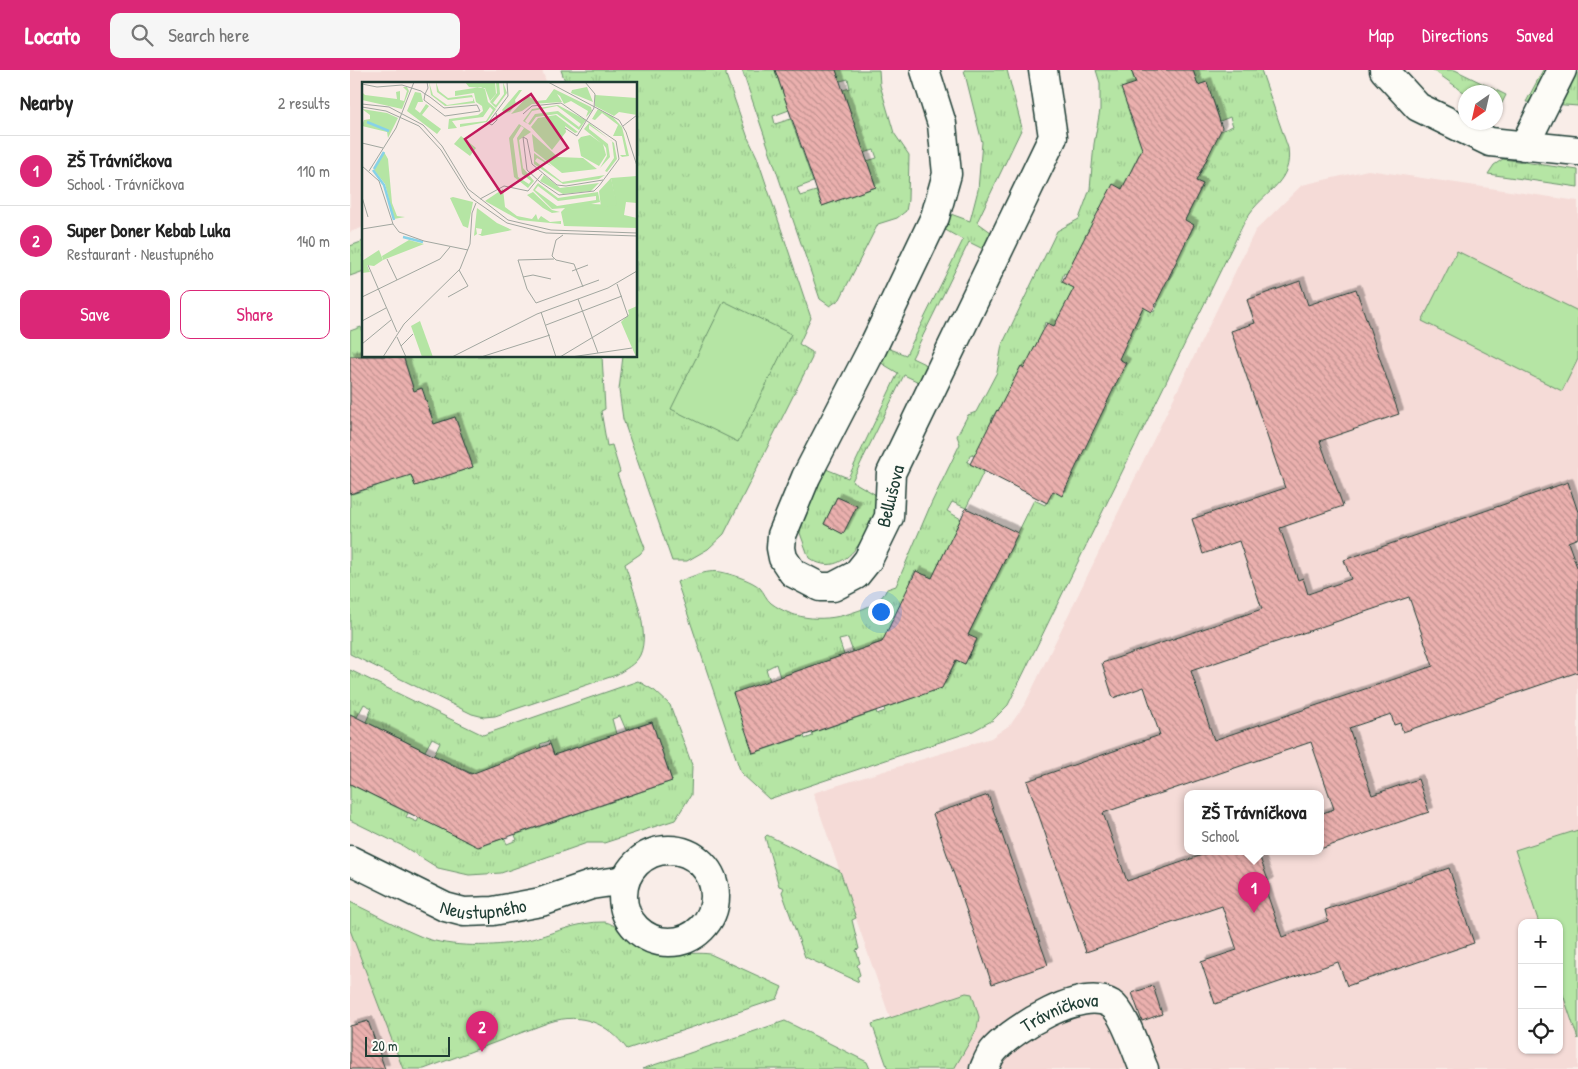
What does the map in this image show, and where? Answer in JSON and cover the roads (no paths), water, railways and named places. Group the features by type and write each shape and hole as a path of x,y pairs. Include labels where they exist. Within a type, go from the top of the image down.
{"street":[{"name":"Bellušova","path":"926,70 942,124 947,174 939,206 871,351 806,477 782,535 781,548 788,566 801,578 820,586 833,587 846,582 856,575 868,560 888,517 891,473 1053,138 1043,70"},
{"path":"1384,70 1418,107 1490,142 1578,152"},
{"path":"1524,146 1562,70"},
{"name":"Neustupného","path":"350,860 446,907 464,912 493,911 541,902 591,885 625,880"},
{"name":"Trávníčkova","path":"984,1069 994,1050 1012,1035 1065,1004 1100,1000 1112,1005 1121,1016 1144,1069"}],"place":[{"name":"ZŠ Trávníčkova","path":"1254,913"},
{"name":"Super Doner Kebab Luka","path":"482,1052"}]}
